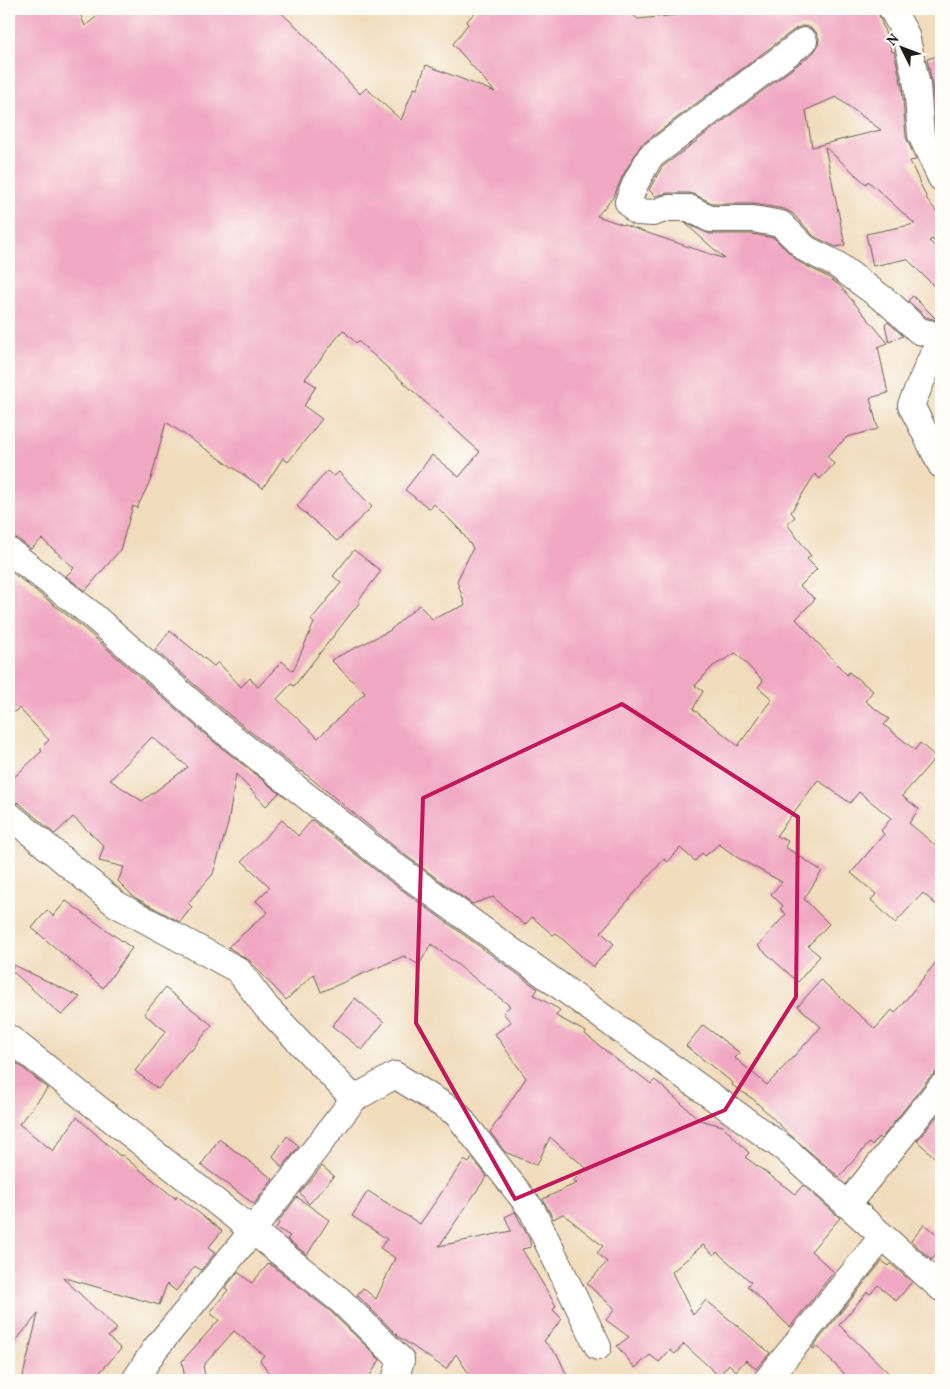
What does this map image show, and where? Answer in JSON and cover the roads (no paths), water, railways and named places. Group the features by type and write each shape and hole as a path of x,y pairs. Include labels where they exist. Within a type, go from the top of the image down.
{"street":[{"path":"892,9 906,35 917,84 921,135 941,178"},
{"path":"804,41 650,157 636,182 628,202 636,212 653,213 668,208 689,208 710,219 753,219 781,224 806,249 836,264 890,304 919,330 941,336 911,405 941,465"},
{"path":"9,551 90,613 218,726 392,864 786,1150 941,1288"},
{"path":"9,815 116,904 238,970 267,1008 354,1099"},
{"path":"9,1038 340,1300 402,1360 395,1380"},
{"path":"138,1379 154,1349 252,1230 354,1099 395,1075 456,1113 532,1210 598,1347"},
{"path":"847,1205 941,1087"},
{"path":"767,1380 883,1236"}]}
